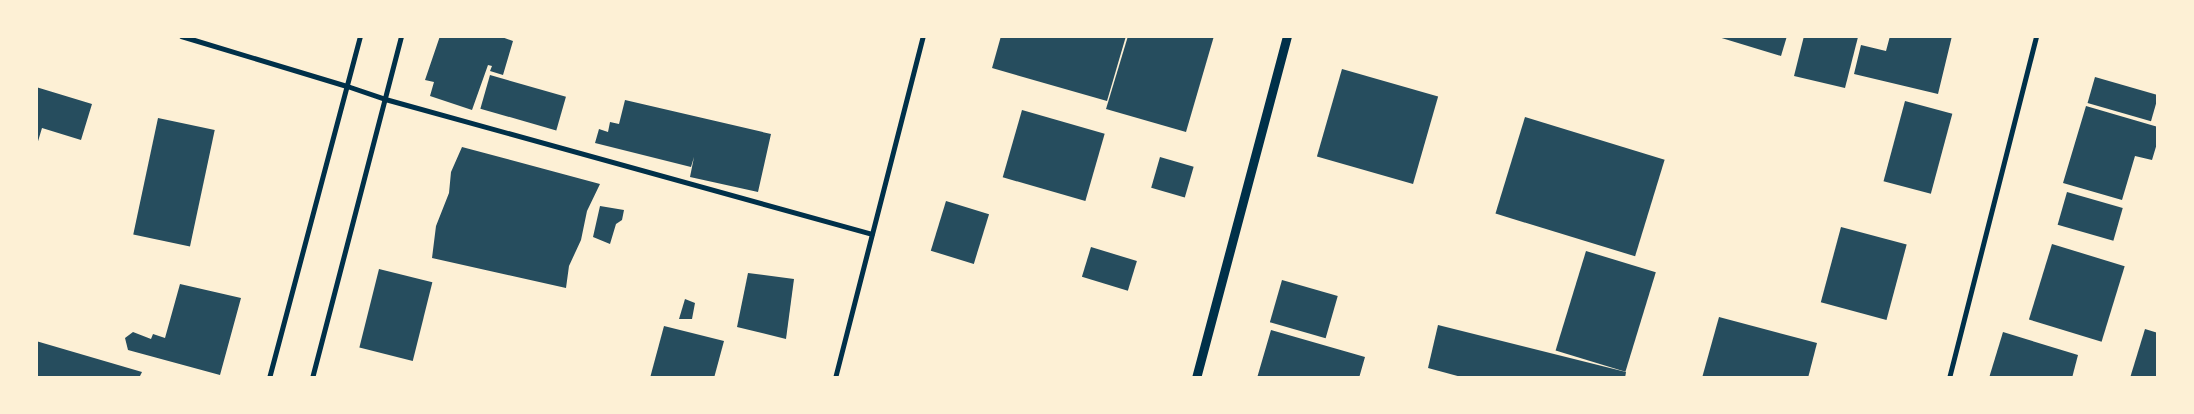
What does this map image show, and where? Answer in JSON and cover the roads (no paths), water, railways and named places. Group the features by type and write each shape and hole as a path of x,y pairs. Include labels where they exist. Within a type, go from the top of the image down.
{"street":[{"path":"181,36 348,86 385,99 872,234"},
{"path":"269,378 360,36"},
{"path":"312,378 400,36"},
{"path":"835,378 924,36"},
{"path":"1196,378 1287,36"},
{"path":"1949,378 2036,36"}]}
